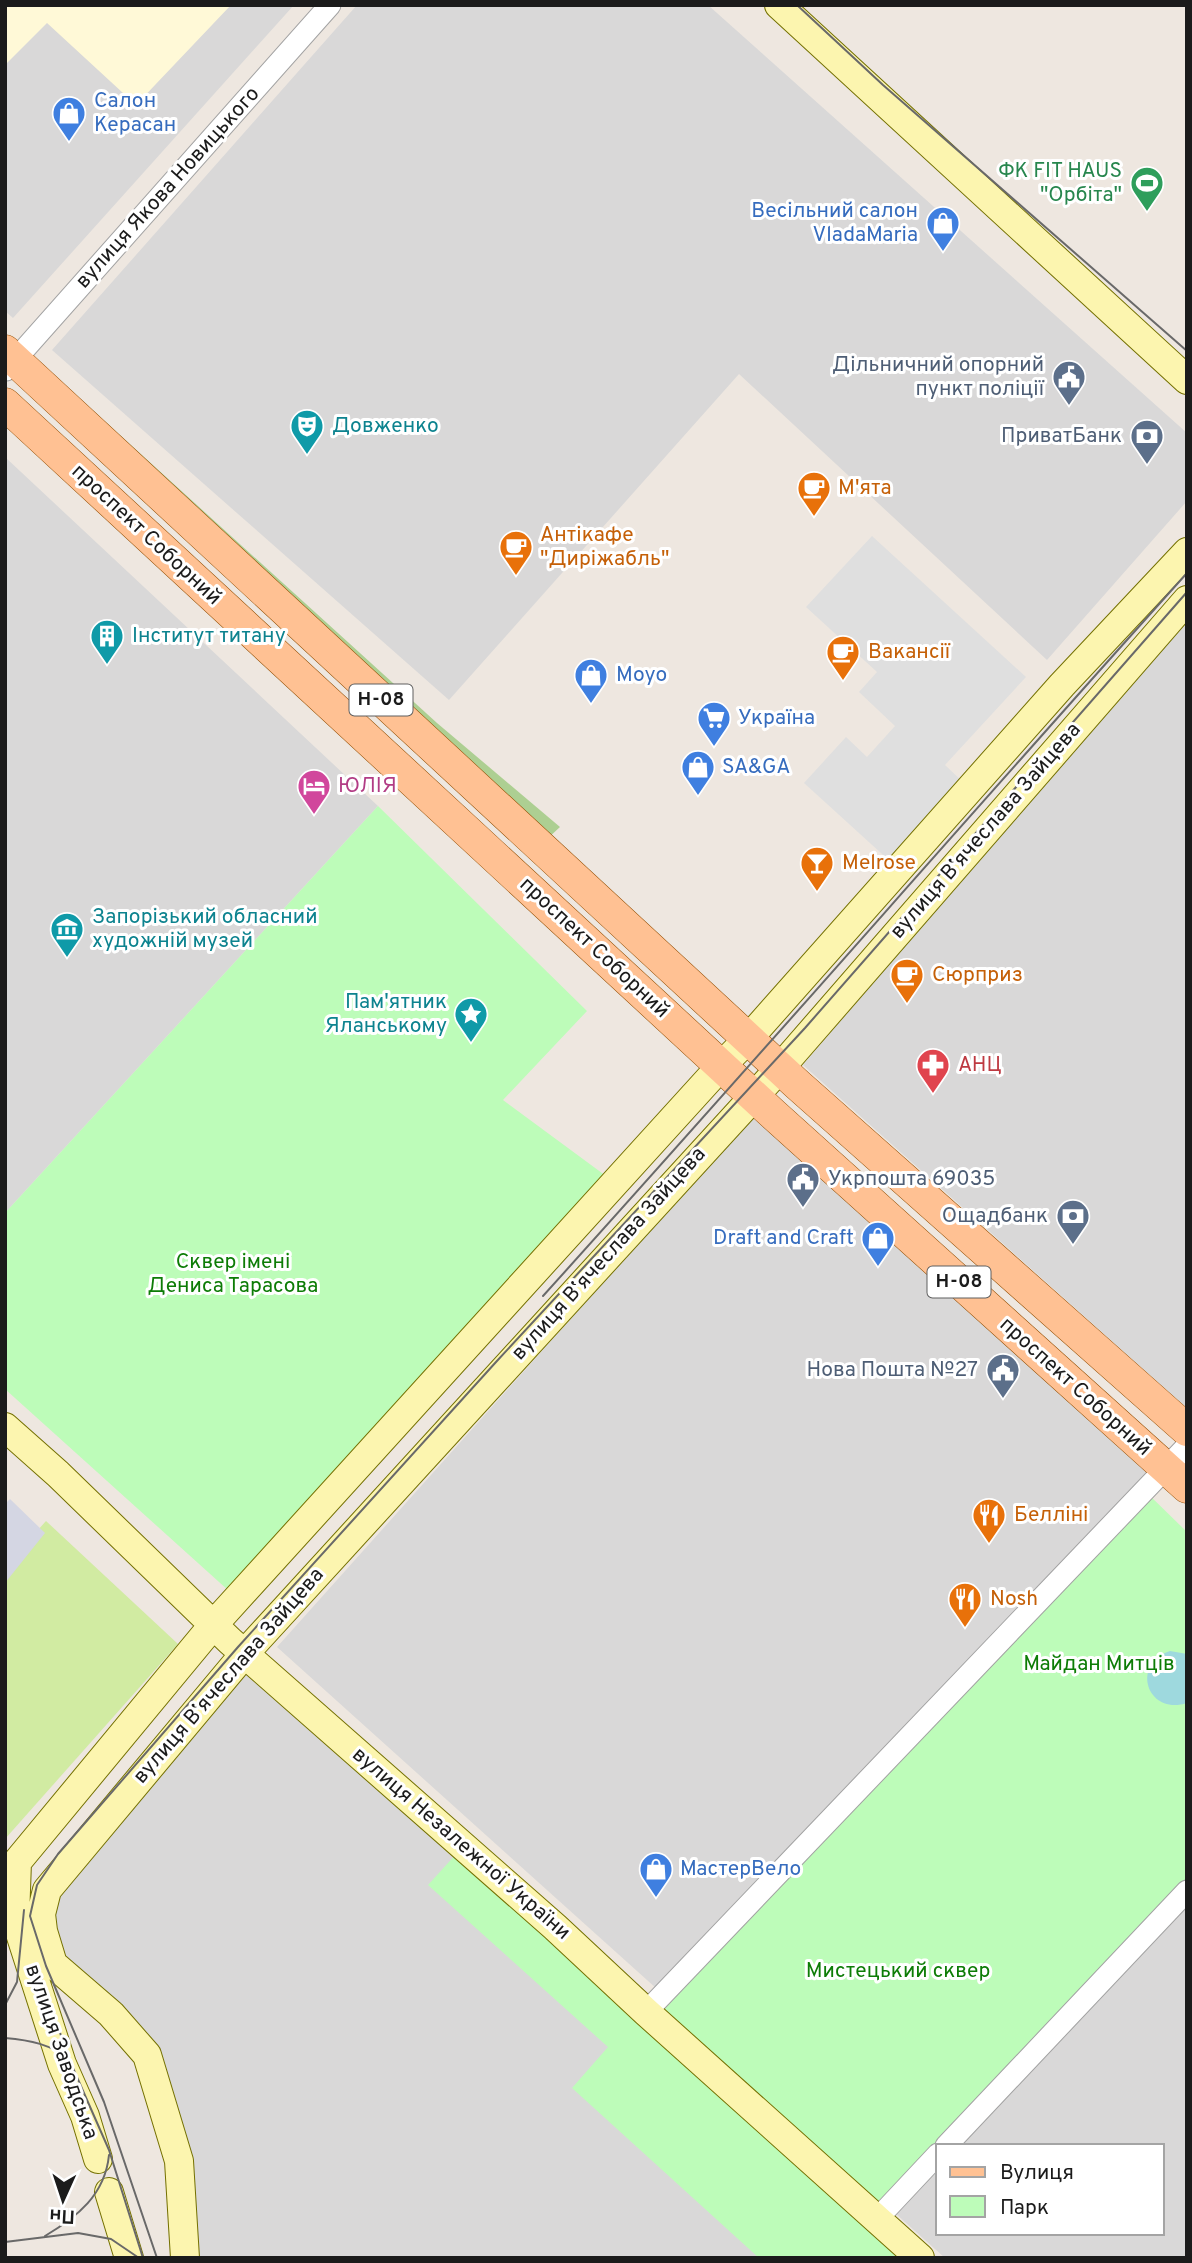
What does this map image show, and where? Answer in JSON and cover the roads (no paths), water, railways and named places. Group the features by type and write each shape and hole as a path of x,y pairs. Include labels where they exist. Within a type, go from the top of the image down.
{"main road":[{"path":"779,5 1187,380"},
{"name":"проспект Соборний","path":"9,361 748,1039 1187,1430"},
{"name":"проспект Соборний","path":"5,404 753,1096 1176,1478"},
{"name":"вулиця Вʼячеслава Зайцева","path":"17,1862 214,1624 748,1039 1062,685 1187,552"},
{"name":"вулиця Вʼячеслава Зайцева","path":"28,1916 245,1653 780,1068 1187,600"},
{"name":"вулиця Незалежної України","path":"5,1426 245,1653 555,1927 920,2258"},
{"name":"вулиця Заводська","path":"17,1862 62,2064 85,2116 99,2159"},
{"path":"28,1916 43,1931 53,1964 111,2014 147,2055 179,2161 185,2258"},
{"path":"108,2192 129,2258"}],"street":[{"name":"вулиця Якова Новицького","path":"9,361 330,5"},
{"path":"646,2012 1176,1478 1187,1446"},
{"path":"948,2144 1187,1891"},
{"path":"877,2219 936,2156"}],"water":[{"path":"1170,1651 1187,1654 1187,1703 1173,1705 1162,1702 1153,1696 1148,1687 1150,1666"}],"tram line":[{"path":"797,5 883,85 1187,351"},
{"path":"543,1296 1187,573"},
{"path":"157,2258 104,2102 46,1966 30,1916 37,1885 58,1854 238,1647 496,1362 805,1028 1187,592"},
{"path":"5,2005 17,1982 24,1910"},
{"path":"42,1980 69,2059 109,2150 143,2258"},
{"path":"5,2038 40,2044 71,2061"},
{"path":"45,2236 68,2221 88,2203 102,2182 109,2155"},
{"path":"5,2242 78,2233 111,2239 139,2258"}],"place":[{"name":"Салон Керасан","path":"69,143"},
{"name":"ФК FIT HAUS \"Орбіта\"","path":"1147,213"},
{"name":"Весільний салон VladaMaria","path":"943,253"},
{"name":"Дільничний опорний пункт поліції","path":"1069,407"},
{"name":"Довженко","path":"307,456"},
{"name":"ПриватБанк","path":"1147,466"},
{"name":"М'ята","path":"814,518"},
{"name":"Антiкафе \"Дирiжабль\"","path":"516,577"},
{"name":"Інститут титану","path":"107,666"},
{"name":"Вакансії","path":"843,682"},
{"name":"Moyo","path":"591,705"},
{"name":"Україна","path":"714,748"},
{"name":"SA&GA","path":"698,797"},
{"name":"ЮЛІЯ","path":"314,816"},
{"name":"Melrose","path":"817,893"},
{"name":"Запорізький обласний художній музей","path":"67,959"},
{"name":"Сюрприз","path":"907,1005"},
{"name":"Пам'ятник Яланському","path":"471,1044"},
{"name":"АНЦ","path":"933,1095"},
{"name":"Укрпошта 69035","path":"803,1209"},
{"name":"Ощадбанк","path":"1073,1246"},
{"name":"Draft and Craft","path":"878,1268"},
{"name":"Нова Пошта №27","path":"1003,1400"},
{"name":"Белліні","path":"989,1545"},
{"name":"Nosh","path":"965,1629"},
{"name":"МастерВело","path":"656,1899"}],"park label":[{"name":"Сквер імені Дениса Тарасова","path":"233,1274"},
{"name":"Майдан Митців","path":"1099,1664"},
{"name":"Мистецький сквер","path":"898,1971"}]}
